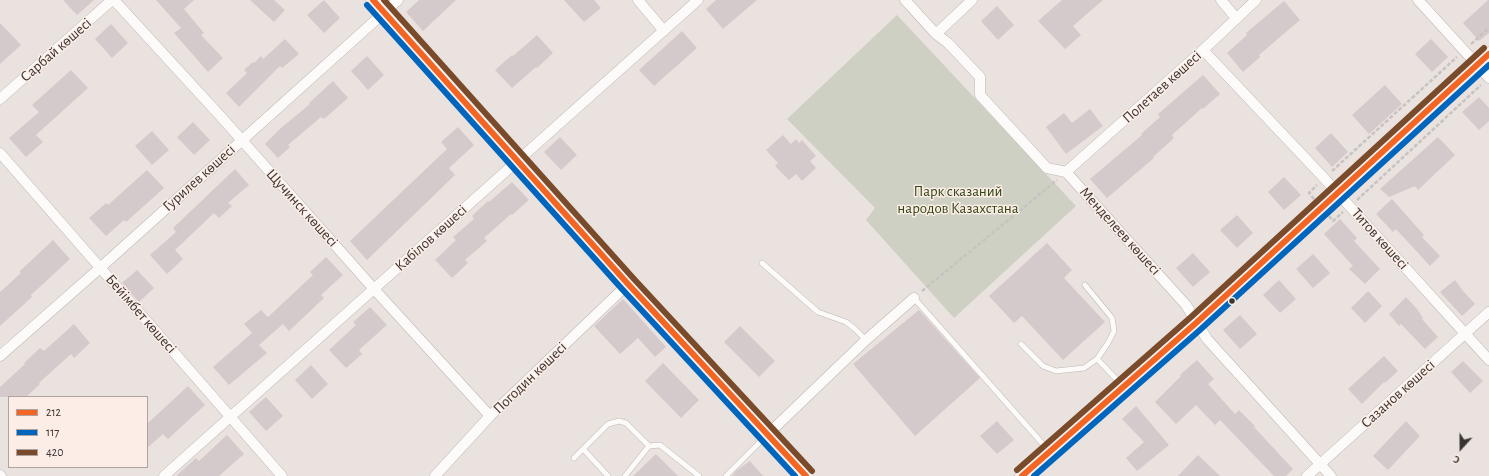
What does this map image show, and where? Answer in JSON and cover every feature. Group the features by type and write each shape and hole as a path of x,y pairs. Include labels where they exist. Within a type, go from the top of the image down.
{"main road":[{"path":"373,0 628,284 806,476"},
{"path":"1022,476 1196,323 1489,54"}],"street":[{"name":"Сарбай көшесі","path":"0,99 113,0"},
{"name":"Щучинск көшесі","path":"113,0 241,139 374,289 490,416"},
{"name":"Гурилев көшесі","path":"0,356 398,0"},
{"path":"638,0 664,31"},
{"name":"Кабілов көшесі","path":"164,476 698,0"},
{"path":"905,0 936,34 948,43 980,77 980,95 1047,168 1066,172"},
{"path":"936,34 972,0"},
{"path":"1221,0 1236,18"},
{"name":"Полетаев көшесі","path":"1066,172 1203,50 1256,0"},
{"path":"1418,0 1489,78"},
{"name":"Титов көшесі","path":"1203,50 1350,206 1489,360"},
{"name":"Бейімбет көшесі","path":"0,153 282,476"},
{"name":"Менделеев көшесі","path":"1066,172 1186,305 1207,339 1331,476"},
{"name":"Погодин көшесі","path":"434,476 490,416 628,284"},
{"path":"768,434 866,340 914,298"},
{"name":"Сазанов көшесі","path":"1307,476 1489,312"}],"lane":[{"path":"762,263 818,312 846,322 866,340"},
{"path":"1021,344 1043,366 1056,371 1084,368 1097,359 1114,331 1112,318 1085,285"},
{"path":"914,298 1050,452"},
{"path":"1097,359 1124,386"},
{"path":"574,458 584,450 608,424 619,421 626,423 649,446"},
{"path":"726,476 768,434"},
{"path":"625,476 649,446 660,445 699,476"},
{"path":"584,450 608,476"}],"path":[{"path":"1309,193 1489,28"},
{"path":"1333,221 1489,78"},
{"path":"914,298 1066,172"}],"green space":[{"name":"Парк сказаний народов Казахстана","path":"897,15 1076,206 954,318 866,220 875,208 787,119"}],"building":[{"path":"63,0 94,0 77,15"},
{"path":"156,0 194,0 184,9 204,33 201,35 223,58 208,72 174,33 181,28"},
{"path":"250,0 274,0 285,10 274,22"},
{"path":"324,0 340,18 324,33 307,15"},
{"path":"419,0 456,0 423,31 406,12"},
{"path":"564,0 594,0 601,8 584,22"},
{"path":"716,0 757,0 723,29 706,9"},
{"path":"1062,0 1103,0 1073,26 1081,35 1065,49 1038,21"},
{"path":"1488,0 1489,33 1479,41 1463,23"},
{"path":"1284,1 1300,20 1259,55 1260,57 1243,72 1227,53 1247,35 1246,33"},
{"path":"997,6 1014,25 998,40 981,21"},
{"path":"0,23 21,45 0,64"},
{"path":"111,24 128,43 112,58 95,39"},
{"path":"682,31 697,48 654,86 639,70"},
{"path":"537,35 553,53 512,88 495,70"},
{"path":"285,39 299,54 282,68 280,66 239,107 226,93 247,73 244,70 261,56 263,59"},
{"path":"1431,39 1448,57 1432,72 1415,54"},
{"path":"367,56 384,75 368,90 351,71"},
{"path":"71,70 88,88 36,135 43,142 26,157 9,138 39,112 32,105"},
{"path":"1203,75 1220,94 1172,135 1174,138 1153,157 1154,158 1107,198 1090,179 1142,135 1141,134 1160,117 1158,114"},
{"path":"333,81 348,98 324,119 321,117 288,145 290,147 278,158 265,144 281,128 310,104 309,103"},
{"path":"1385,85 1402,104 1369,134 1352,115"},
{"path":"1479,97 1489,108 1489,121 1479,130 1462,112"},
{"path":"1090,109 1103,126 1066,154 1046,127 1064,113 1072,123"},
{"path":"193,122 210,140 194,155 177,137"},
{"path":"458,127 474,145 449,168 455,175 367,260 350,241 447,149 441,142"},
{"path":"152,131 169,150 152,165 135,146"},
{"path":"1331,133 1348,152 1332,167 1315,148"},
{"path":"783,135 791,144 796,139 799,143 802,140 816,156 810,161 816,168 802,181 796,174 789,180 775,166 778,163 766,150"},
{"path":"560,137 577,155 561,170 544,152"},
{"path":"1438,137 1455,155 1418,190 1415,186 1389,197 1380,189"},
{"path":"235,169 249,185 228,203 232,206 219,218 214,213 175,250 183,259 167,274 150,255 176,232 173,228"},
{"path":"147,170 164,188 126,222 124,220 106,236 89,218 106,203 108,205"},
{"path":"1284,177 1301,195 1284,210 1268,192"},
{"path":"512,182 529,200 484,238 487,241 465,260 468,263 452,278 435,260 456,240 453,237 474,219 472,216"},
{"path":"1392,199 1424,235 1422,237 1440,256 1430,266 1396,229 1393,232 1376,214"},
{"path":"1237,215 1253,233 1237,248 1220,230"},
{"path":"1340,219 1357,238 1354,241 1380,269 1365,284 1349,269 1353,266 1324,234"},
{"path":"53,240 70,259 0,326 0,292"},
{"path":"1047,243 1072,270 1064,278 1105,322 1063,360 1022,316 1014,323 989,296"},
{"path":"1193,253 1210,272 1193,287 1176,268"},
{"path":"1313,254 1330,273 1313,288 1296,269"},
{"path":"326,257 343,275 321,295 324,298 289,331 283,324 259,345 267,353 229,385 213,367 252,333 244,324 261,310 268,317 313,275 310,272"},
{"path":"137,270 154,288 139,302 122,283"},
{"path":"1279,280 1296,299 1280,313 1263,295"},
{"path":"1455,280 1475,304 1462,316 1440,292"},
{"path":"1368,291 1382,306 1365,323 1351,308"},
{"path":"1406,297 1417,309 1423,318 1422,319 1438,337 1425,349 1401,324 1399,326 1389,314"},
{"path":"623,299 666,347 655,357 638,338 620,354 594,326"},
{"path":"370,307 387,325 359,350 362,354 346,368 329,350 356,325 353,322"},
{"path":"919,310 980,378 915,436 853,364"},
{"path":"1240,315 1257,334 1240,349 1223,330"},
{"path":"74,324 90,343 74,358 71,354 27,396 0,397 0,387 40,348 44,351"},
{"path":"740,326 775,361 759,377 724,342"},
{"path":"1384,356 1398,371 1385,383 1384,382 1362,404 1348,389"},
{"path":"1197,360 1214,379 1208,384 1235,414 1239,410 1255,426 1254,427 1293,469 1286,476 1274,476 1220,420 1215,425 1196,405 1176,424 1155,402 1181,376 1180,375"},
{"path":"1463,361 1483,381 1470,393 1451,372"},
{"path":"663,363 699,400 681,418 645,381"},
{"path":"311,365 328,384 312,399 295,380"},
{"path":"188,386 205,405 168,439 163,434 148,447 148,423"},
{"path":"266,397 283,416 266,431 249,412"},
{"path":"1136,406 1169,445 1137,471 1126,458 1144,442 1122,419"},
{"path":"997,421 1014,440 997,454 980,436"},
{"path":"1406,421 1420,436 1388,470 1373,456"},
{"path":"227,435 244,454 219,476 176,476 196,458 199,461"},
{"path":"656,454 678,476 633,476"},
{"path":"1198,455 1220,476 1178,476"},
{"path":"750,461 763,476 732,476 737,470"}],"transit line":[{"name":"212","path":"373,0 628,284 806,476"},
{"name":"420","path":"384,0 634,279 812,471"},
{"name":"117","path":"367,5 622,289 795,476"},
{"name":"420","path":"1017,470 1191,317 1484,48"},
{"name":"212","path":"1022,476 1196,323 1489,54"},
{"name":"117","path":"1034,476 1201,329 1489,65"}]}
